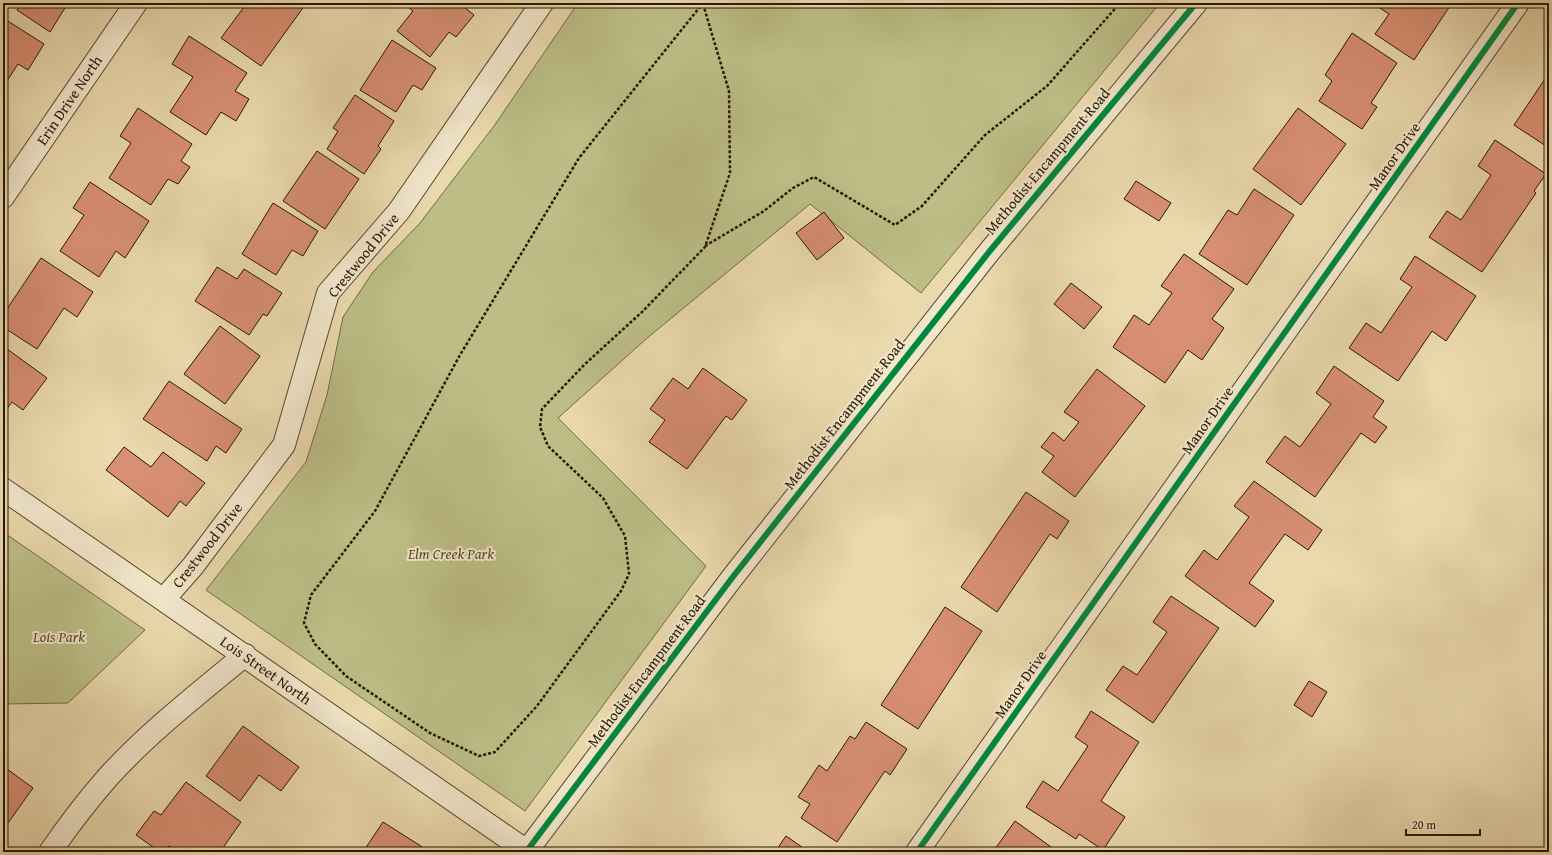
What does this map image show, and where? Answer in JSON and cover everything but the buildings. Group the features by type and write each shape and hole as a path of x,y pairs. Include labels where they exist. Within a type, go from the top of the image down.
{"street":[{"name":"Erin Drive North","path":"3,197 136,3"},
{"name":"Crestwood Drive","path":"164,599 193,566 284,445 328,293 399,211 542,3"},
{"name":"Methodist Encampment Road","path":"527,852 542,829 737,571 989,252 1196,3"},
{"name":"Manor Drive","path":"917,852 1518,3"},
{"name":"Lois Street North","path":"3,489 245,655 527,852"},
{"path":"50,852 78,813 119,766 180,708 245,655"}],"path":[{"path":"703,4 579,158 460,355 375,511 311,595 304,623 315,644 346,676 430,733 479,756 495,752 536,706 622,591 629,574 625,536 603,498 548,446 540,427 542,409 585,364 642,312 705,247 764,211 794,188 814,177 895,225 922,206 985,135 1047,86 1120,3"},
{"path":"703,4 729,91 730,173 705,247"}],"green space":[{"name":"Elm Creek Park","path":"578,3 1160,3 921,293 810,204 646,339 558,418 706,566 525,811 206,590 306,462 327,395 343,317 373,272 420,223 494,126"},
{"name":"Lois Park","path":"3,532 145,630 68,703 3,704"}],"cycle path":[{"path":"526,852 732,578 989,252 1196,3"},
{"path":"917,852 1518,3"}]}
